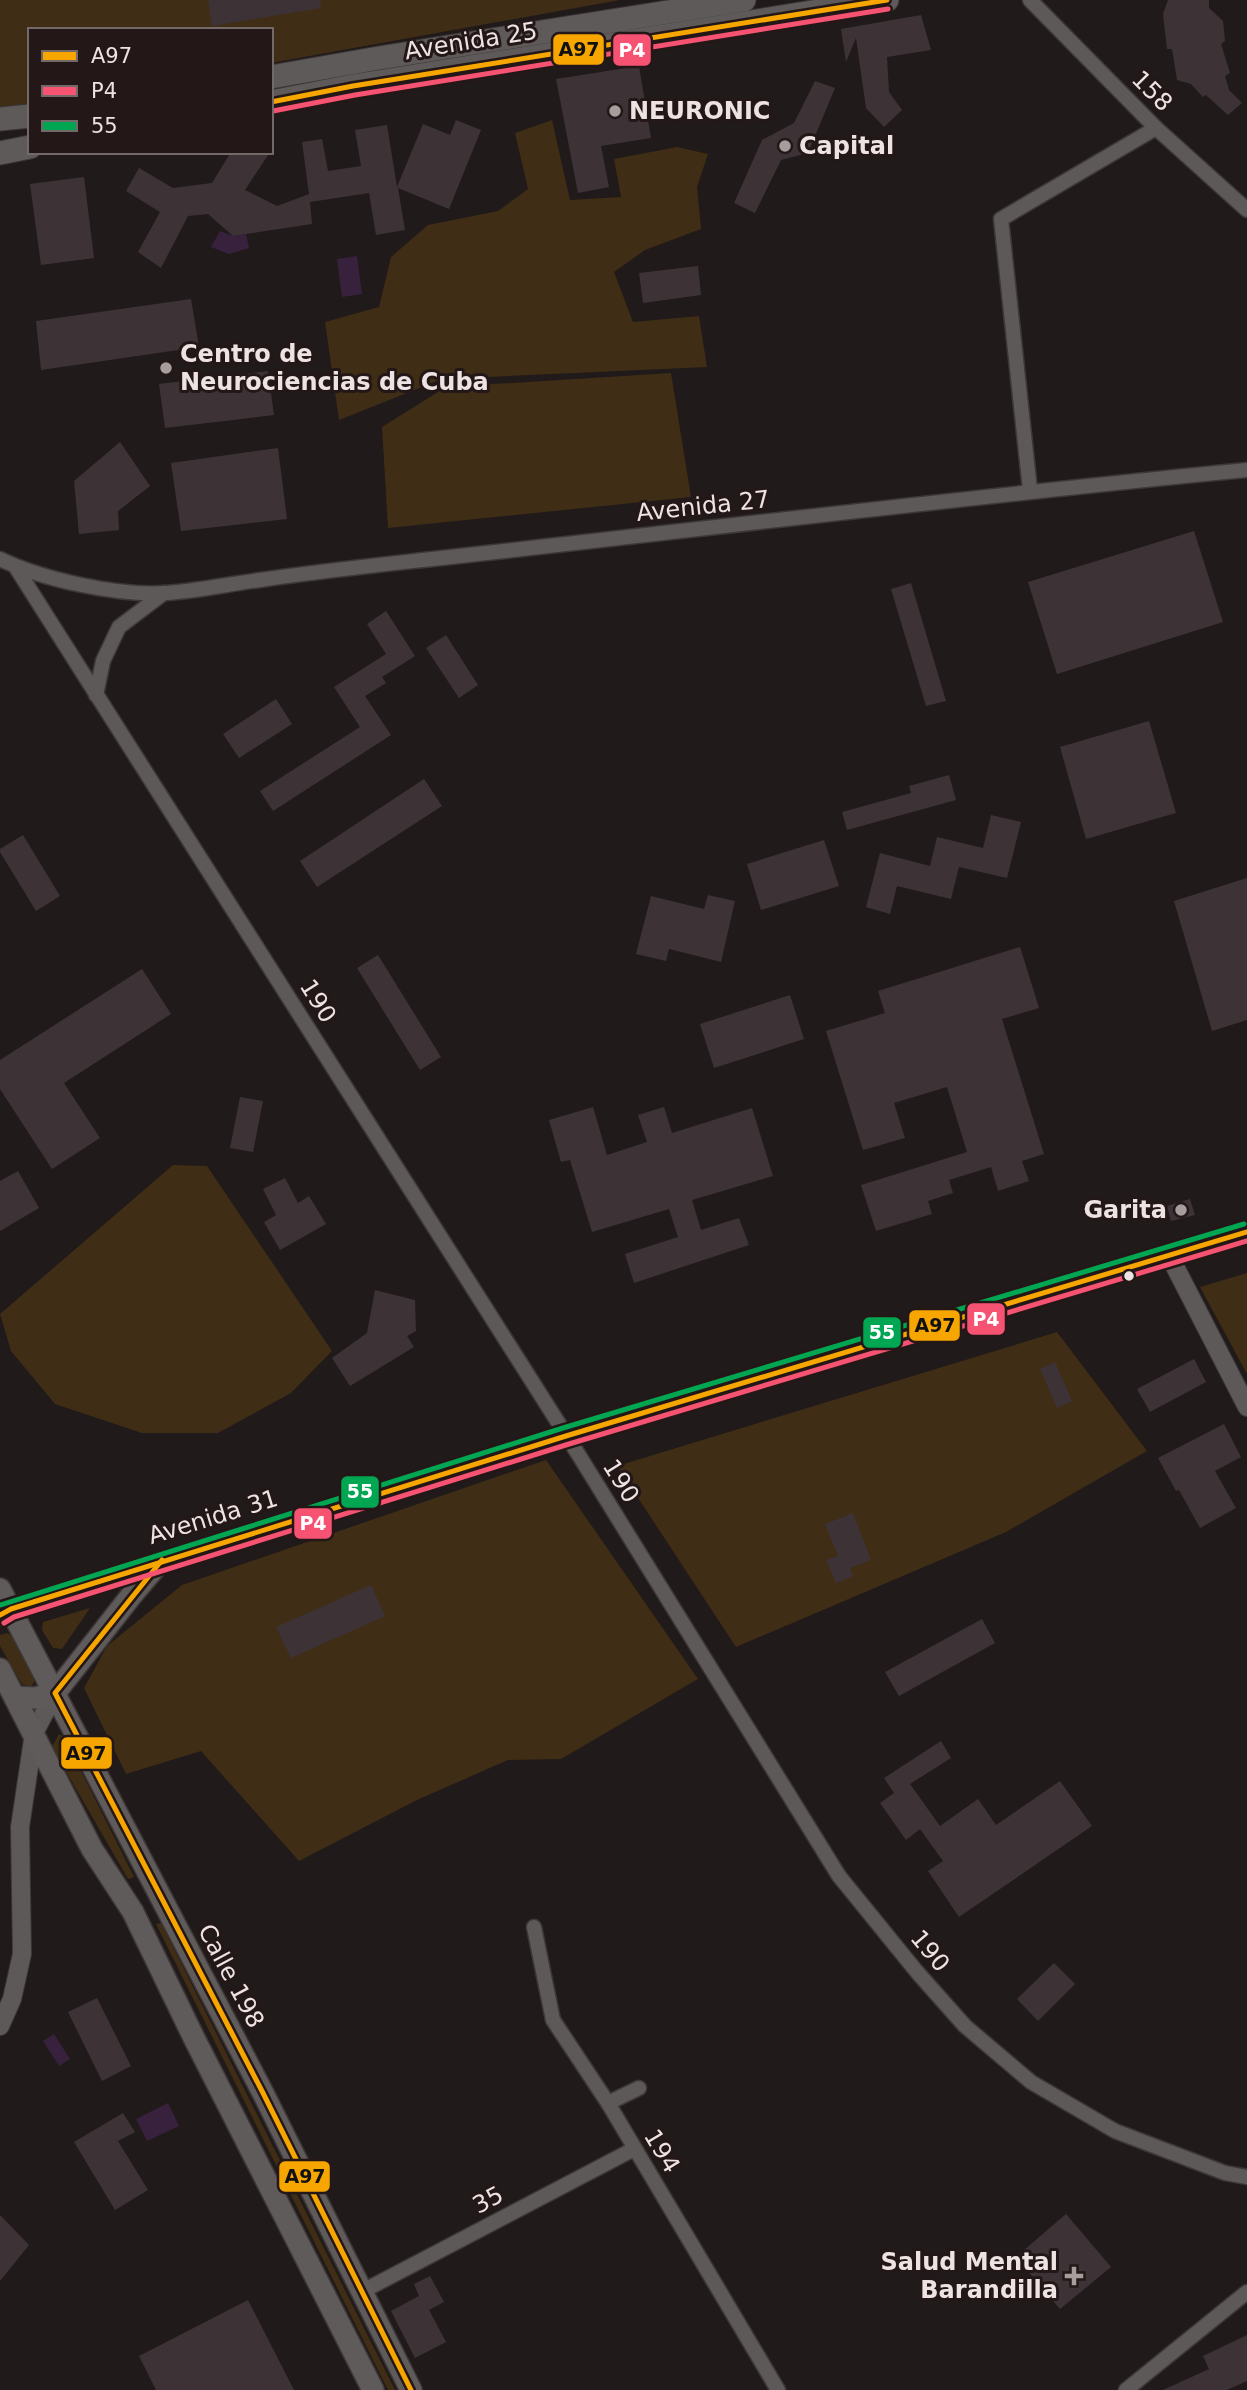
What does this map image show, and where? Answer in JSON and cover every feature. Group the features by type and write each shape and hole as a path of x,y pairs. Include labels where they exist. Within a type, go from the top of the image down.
{"main road":[{"name":"Avenida 25","path":"273,77 662,7 744,0"},
{"name":"Avenida 25","path":"273,102 378,82 887,0"},
{"path":"1,119 28,116"},
{"path":"0,153 28,147"},
{"name":"Avenida 31","path":"6,1612 162,1560 566,1436 1247,1232"},
{"path":"15,1697 36,1698 55,1693 162,1560"},
{"name":"Calle 198","path":"0,1589 6,1612 55,1693 263,2092 411,2390"},
{"path":"0,1669 92,1849 134,1912 194,2038 373,2390"},
{"path":"134,1912 161,1900"}],"street":[{"name":"158","path":"1030,0 1156,128 1247,209"},
{"path":"1030,490 1001,219 1156,128"},
{"name":"Avenida 27","path":"0,559 15,566 95,588 164,593 324,571 746,525 1030,490 1247,470"},
{"name":"190","path":"15,566 566,1436 839,1876 965,2026 1031,2082 1115,2131 1225,2173 1247,2177"},
{"name":"Avenida 27","path":"96,695 103,661 119,627 164,593"},
{"path":"1169,1255 1247,1408"},
{"path":"0,2026 12,1999 22,1954 20,1828 34,1732 55,1693"},
{"name":"194","path":"534,1927 553,2020 608,2103 778,2390"},
{"path":"608,2103 639,2088"},
{"name":"35","path":"363,2291 634,2149"},
{"path":"1126,2390 1247,2292"}],"shaded area":[{"path":"0,0 620,0 273,63 273,28 28,28 28,105 0,108"},
{"path":"552,120 570,200 621,197 614,159 677,147 708,154 697,187 701,229 645,250 614,272 633,322 699,316 707,367 442,379 339,420 325,322 379,307 391,257 428,225 498,211 528,189 515,133"},
{"path":"220,231 233,236 246,234 249,248 229,254 211,247"},
{"path":"357,256 362,294 342,297 337,259"},
{"path":"671,373 691,497 388,528 382,427 446,387"},
{"path":"173,1165 207,1166 332,1351 291,1393 218,1433 142,1433 55,1404 11,1351 0,1314"},
{"path":"1247,1273 1247,1374 1200,1287"},
{"path":"1057,1332 1147,1451 1006,1532 736,1647 617,1466"},
{"path":"546,1460 698,1679 561,1759 508,1760 417,1800 299,1861 201,1751 126,1774 84,1688 107,1646 182,1585"},
{"path":"90,1608 62,1649 53,1648 42,1630 43,1622"},
{"path":"7,1633 13,1636 36,1679 31,1687 22,1684 0,1646 0,1635"},
{"path":"59,1734 64,1737 134,1877 128,1879 52,1747"},
{"path":"161,1923 395,2390 388,2390 156,1924"},
{"path":"54,2034 70,2059 59,2066 43,2041"},
{"path":"168,2103 179,2126 147,2141 136,2119"}],"building":[{"path":"208,0 320,0 321,8 212,26"},
{"path":"1168,0 1209,0 1209,8 1223,21 1225,41 1221,44 1230,73 1225,76 1229,90 1242,103 1228,115 1206,95 1203,97 1191,84 1177,80 1172,49 1167,49 1163,14"},
{"path":"921,15 931,50 887,57 889,92 902,110 884,127 866,108 856,38 846,62 841,29"},
{"name":"NEURONIC","path":"639,66 651,138 601,146 609,187 578,193 556,79"},
{"name":"Capital","path":"815,81 835,88 808,153 781,160 755,213 734,203 762,140 794,123"},
{"path":"456,120 481,130 449,209 398,188 405,230 376,235 369,193 310,202 312,224 233,236 208,214 188,216 161,268 138,252 160,212 126,191 139,168 173,188 212,183 230,154 269,154 245,190 277,206 309,194 302,142 322,139 328,171 361,166 355,130 387,125 397,187 423,124 450,135"},
{"path":"84,177 94,258 41,265 30,184"},
{"path":"698,266 701,295 643,303 639,273"},
{"path":"191,299 199,347 41,370 36,321"},
{"path":"268,371 274,415 165,428 159,384"},
{"path":"120,442 150,486 118,511 119,530 79,534 74,481"},
{"path":"278,448 287,519 181,531 171,463"},
{"path":"1194,531 1223,622 1057,674 1028,582"},
{"path":"911,583 946,701 926,706 891,589"},
{"path":"386,611 415,656 382,677 386,683 365,696 391,735 273,811 260,791 360,727 334,687 386,654 367,624"},
{"path":"446,635 478,685 459,698 426,648"},
{"path":"276,699 292,724 239,758 223,734"},
{"path":"1149,721 1176,813 1086,839 1060,747"},
{"path":"949,775 956,800 847,830 842,812 911,793 909,786"},
{"path":"424,779 442,806 317,887 300,861"},
{"path":"991,815 1021,822 1007,878 959,867 951,899 897,886 890,914 866,907 880,853 930,866 937,837 983,848"},
{"path":"23,835 60,896 36,911 0,852 0,849"},
{"path":"824,840 839,886 761,910 747,864"},
{"path":"1247,878 1247,1020 1212,1031 1174,901"},
{"path":"708,895 735,901 721,962 669,949 666,961 636,954 651,896 704,909"},
{"path":"1020,947 1039,1008 1002,1019 1044,1154 1022,1161 1029,1181 998,1191 991,1167 949,1180 953,1193 928,1201 932,1214 876,1231 861,1185 967,1152 947,1087 894,1103 905,1138 863,1150 826,1031 885,1013 878,991"},
{"path":"378,955 441,1057 420,1070 357,968"},
{"path":"142,969 171,1014 64,1083 100,1138 52,1169 0,1089 0,1060"},
{"path":"790,995 804,1039 714,1068 700,1024"},
{"path":"240,1097 263,1101 253,1152 230,1148"},
{"path":"593,1107 607,1155 647,1142 638,1115 664,1107 672,1133 752,1108 773,1176 692,1200 701,1230 739,1218 749,1245 634,1283 625,1254 678,1237 669,1209 592,1232 570,1160 561,1162 549,1120"},
{"path":"18,1171 39,1208 0,1231 0,1181"},
{"path":"285,1178 298,1203 309,1196 326,1224 280,1250 264,1222 276,1215 263,1189"},
{"name":"Garita","path":"1190,1199 1195,1215 1171,1221 1167,1206"},
{"path":"375,1290 415,1300 416,1331 407,1336 414,1347 350,1386 332,1358 367,1333"},
{"path":"1194,1359 1206,1382 1150,1412 1137,1389"},
{"path":"1055,1362 1072,1401 1057,1408 1040,1369"},
{"path":"1224,1424 1241,1457 1215,1471 1236,1508 1200,1528 1158,1458"},
{"path":"853,1513 871,1560 850,1568 853,1576 836,1583 826,1560 838,1556 825,1524"},
{"path":"371,1585 385,1616 291,1658 276,1627"},
{"path":"982,1619 995,1643 899,1696 885,1672"},
{"path":"941,1741 951,1758 910,1784 940,1826 978,1799 996,1825 1060,1781 1092,1826 959,1917 928,1871 943,1861 920,1829 906,1840 880,1803 894,1793 884,1778"},
{"path":"1054,1963 1075,1984 1038,2021 1017,1999"},
{"path":"97,1998 131,2066 102,2081 68,2012"},
{"path":"123,2113 135,2132 118,2141 148,2190 115,2210 74,2142"},
{"path":"1066,2214 1111,2267 1060,2309 1016,2257"},
{"path":"0,2215 29,2245 0,2281"},
{"path":"430,2276 444,2302 429,2310 446,2342 415,2358 391,2311 419,2296 414,2284"},
{"path":"248,2300 294,2390 156,2390 139,2356"},
{"path":"1247,2335 1247,2381 1227,2390 1163,2390 1209,2369 1203,2356"}],"transit line":[{"name":"A97","path":"273,102 353,86 887,0"},
{"name":"P4","path":"273,111 355,95 888,9"},
{"name":"55","path":"0,1605 563,1428 1244,1224"},
{"name":"A97","path":"0,1615 11,1609 566,1436 1247,1232"},
{"name":"P4","path":"4,1623 14,1617 569,1444 1247,1241"},
{"name":"A97","path":"162,1560 55,1693 263,2093 411,2390"}],"place":[{"name":"NEURONIC","path":"615,111"},
{"name":"Capital","path":"785,146"},
{"name":"Centro de Neurociencias de Cuba","path":"166,368"},
{"name":"Garita","path":"1181,1210"},
{"name":"Salud Mental Barandilla","path":"1074,2276"}]}
